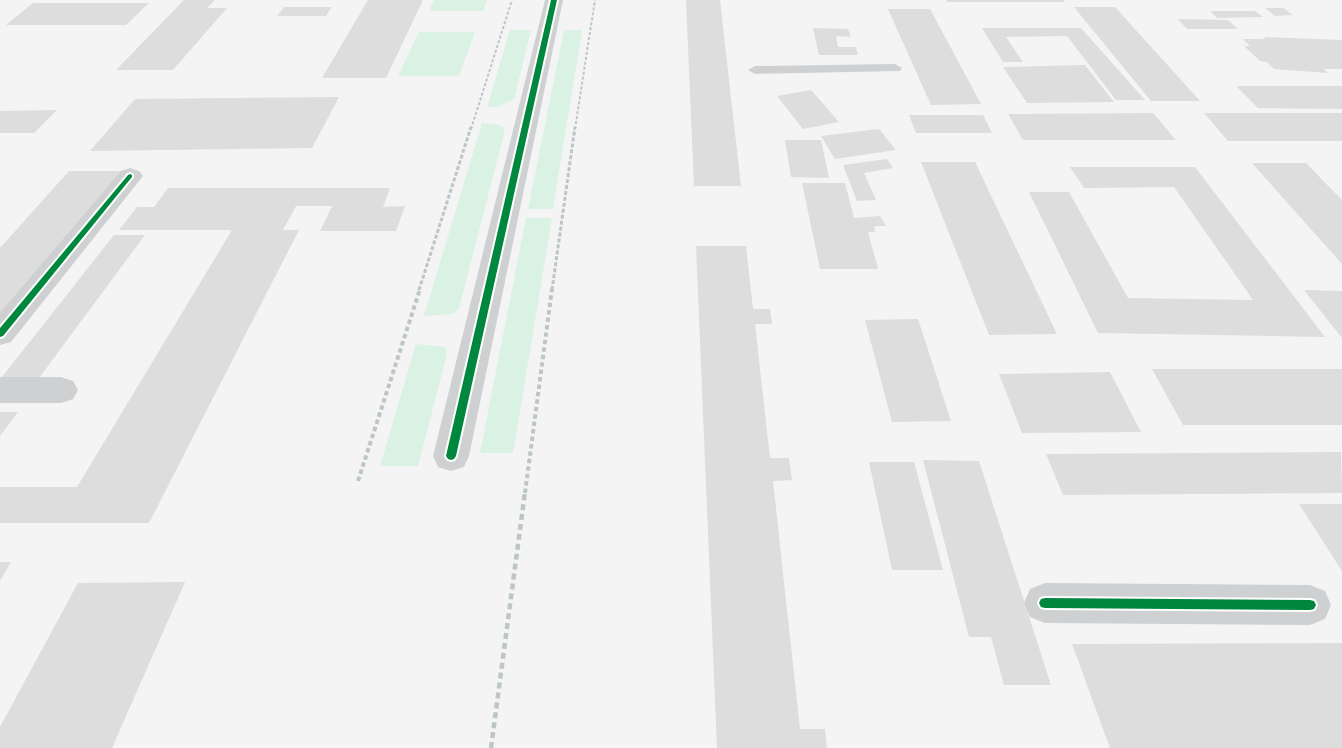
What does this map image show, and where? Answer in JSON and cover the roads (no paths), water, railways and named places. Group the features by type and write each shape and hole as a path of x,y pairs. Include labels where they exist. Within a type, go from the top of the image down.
{"street":[{"path":"451,456 554,0"},
{"path":"0,334 130,176"},
{"path":"0,390 61,390"},
{"path":"1045,603 1310,605"}],"lane":[{"path":"755,70 896,68"}]}
